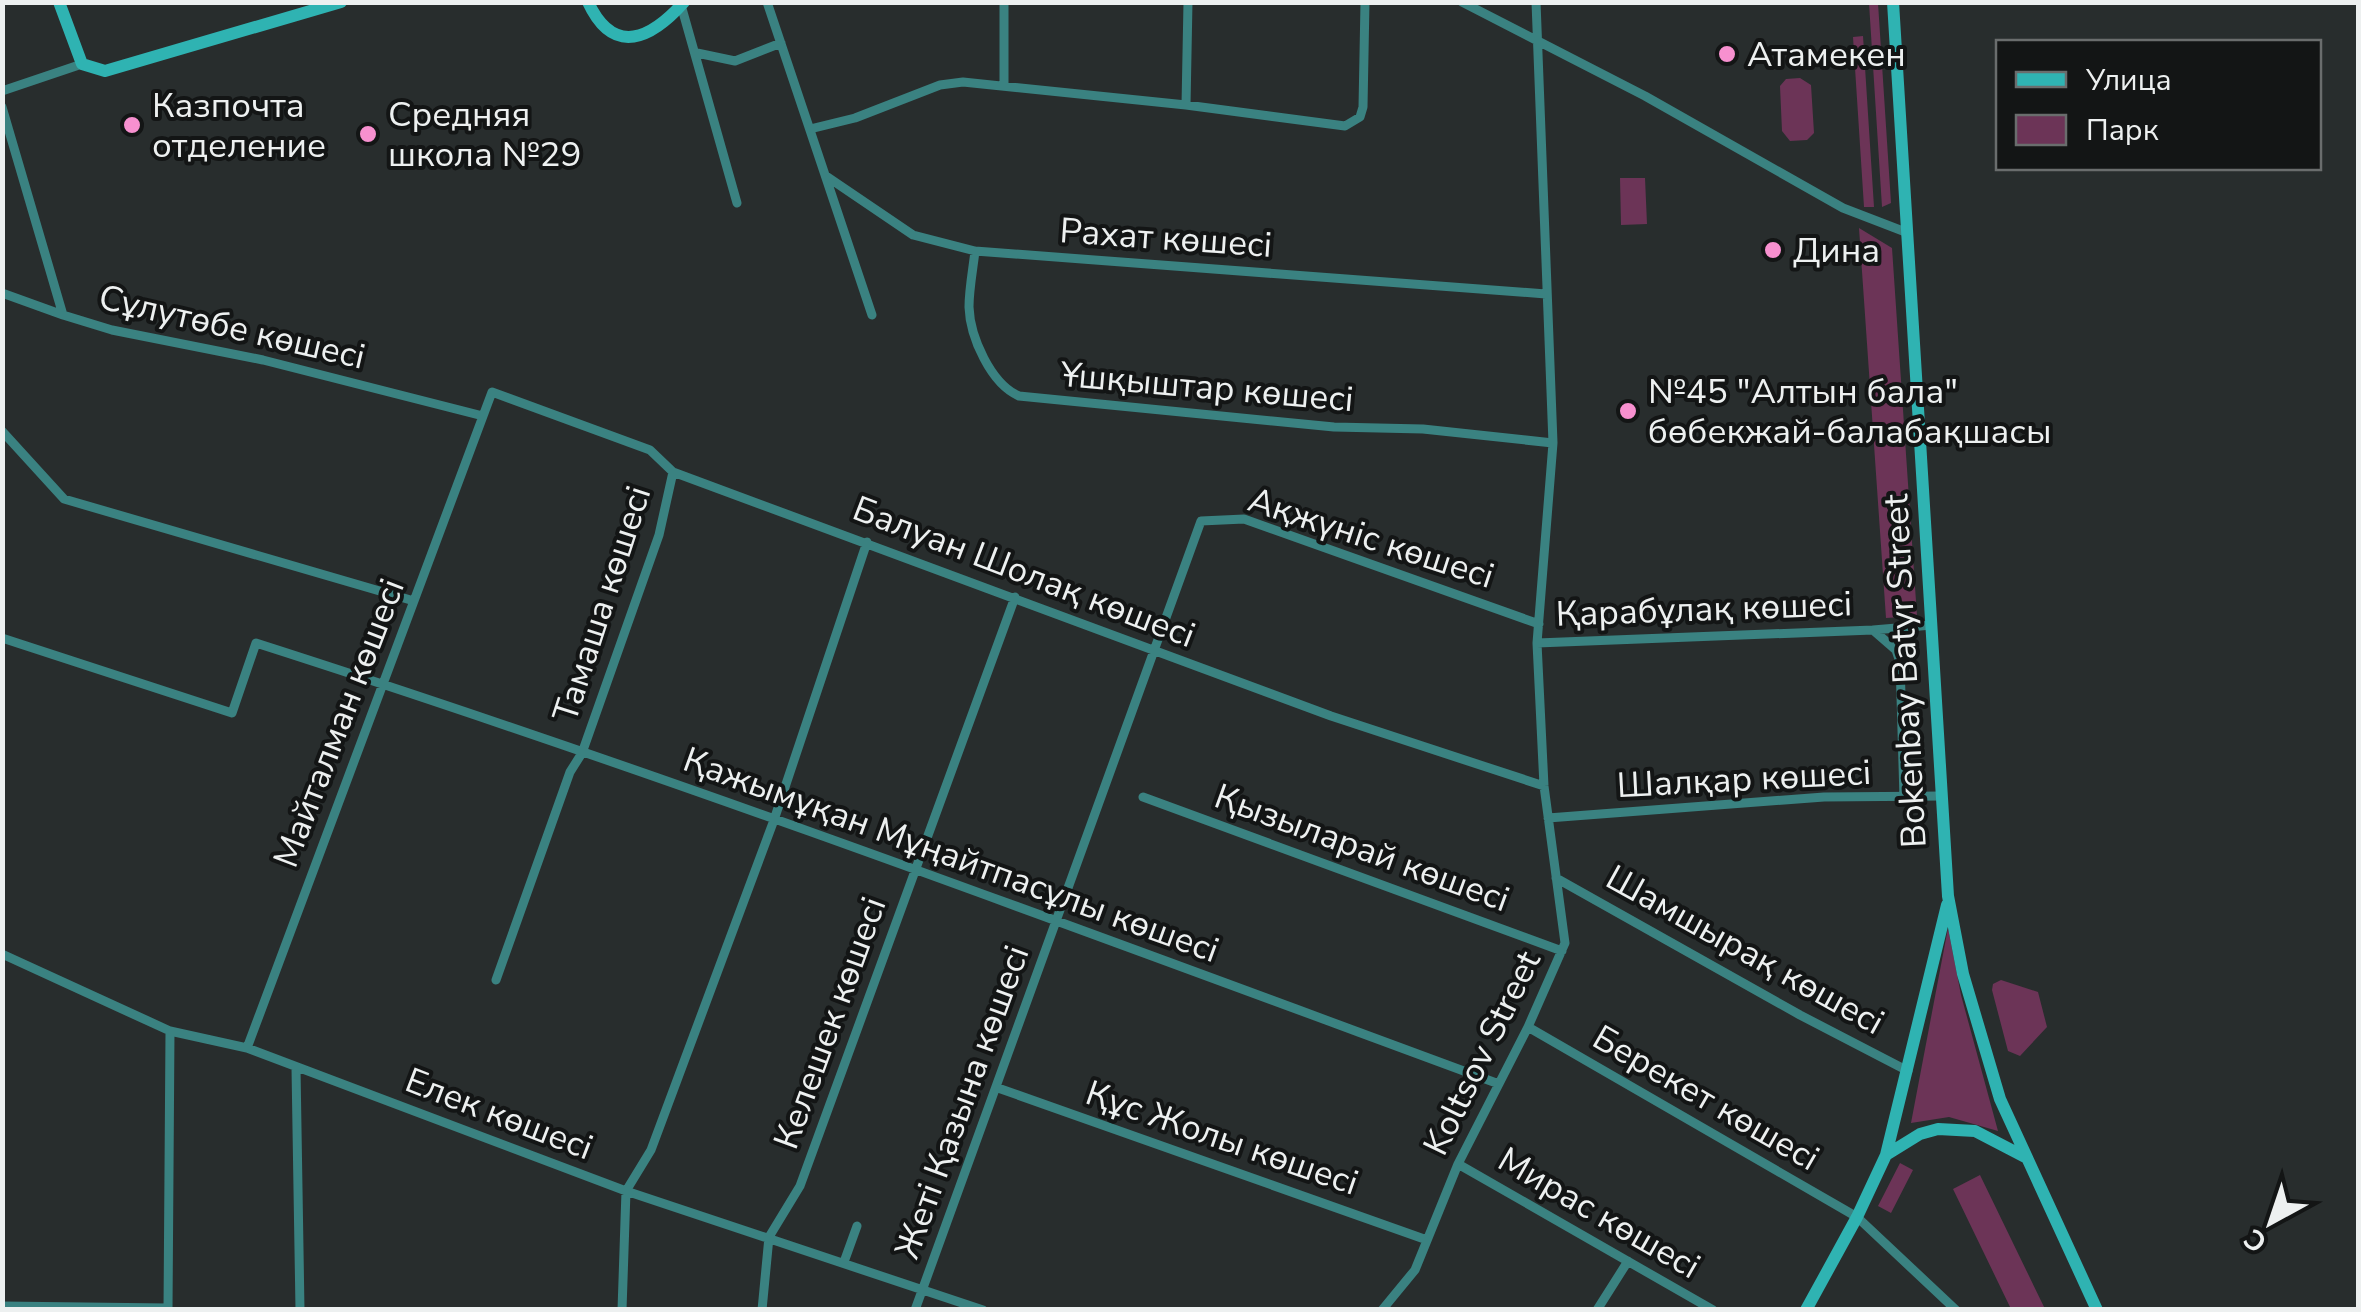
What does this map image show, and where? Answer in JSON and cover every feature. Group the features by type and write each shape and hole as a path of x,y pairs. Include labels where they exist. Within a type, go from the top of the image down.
{"main road":[{"path":"59,2 82,64 104,71 341,2"},
{"path":"588,2 610,31 638,38 655,31 682,4"},
{"name":"Bokenbay Batyr Street","path":"1894,2 1948,896 1960,956 2000,1099 2097,1310"},
{"path":"1806,1310 1886,1155 1948,896"},
{"path":"1886,1155 1920,1134 1938,1129 1975,1132 2025,1157"}],"street":[{"path":"768,2 872,315"},
{"path":"1004,2 1004,86"},
{"path":"1186,104 1188,2"},
{"path":"810,129 856,118 940,85 963,82 1186,104 1345,126 1354,123 1363,107 1365,2"},
{"path":"1462,2 1645,96 1843,208 1908,233"},
{"name":"Koltsov Street","path":"1382,1310 1415,1270 1458,1164 1528,1027 1565,943 1544,786 1537,643 1553,443 1536,2"},
{"path":"682,4 737,203"},
{"path":"696,53 735,61 781,44"},
{"path":"2,91 82,64"},
{"name":"Сұлутөбе көшесі","path":"2,107 63,315 112,330 262,360 483,416"},
{"name":"Рахат көшесі","path":"826,176 913,234 976,251 1546,294"},
{"name":"Ұшқыштар көшесі","path":"976,251 970,296 972,325 996,378 1019,396 1315,426 1423,429 1553,443"},
{"path":"2,294 63,315"},
{"name":"Майталман көшесі","path":"247,1048 492,392"},
{"name":"Балуан Шолақ көшесі","path":"492,392 650,450 673,472 1331,716 1544,786"},
{"path":"2,431 64,499 414,600"},
{"name":"Тамаша көшесі","path":"496,980 660,535 673,472"},
{"name":"Ақжүніс көшесі","path":"1156,651 1201,521 1228,518 1244,519 1539,624"},
{"path":"622,1310 626,1191 651,1150 774,820 867,542"},
{"name":"Келешек көшесі","path":"769,1237 800,1186 1015,597"},
{"path":"1873,630 1932,625"},
{"name":"Қарабұлақ көшесі","path":"1537,643 1873,630 1896,650 1900,662 1904,798"},
{"name":"Қажымұқан Мұңайтпасұлы көшесі","path":"2,638 232,713 256,643 914,869 1499,1084"},
{"name":"Жеті Қазына көшесі","path":"915,1310 1156,651"},
{"name":"Шалқар көшесі","path":"1548,818 1824,797 1942,796"},
{"name":"Қызыларай көшесі","path":"1143,797 1562,950"},
{"name":"Шамшырақ көшесі","path":"1556,878 1908,1071"},
{"name":"Елек көшесі","path":"2,954 170,1031 247,1048 626,1191 983,1310"},
{"name":"Берекет көшесі","path":"1528,1027 1857,1217 1956,1310"},
{"path":"2,1306 168,1308 170,1031"},
{"path":"296,1068 300,1310"},
{"name":"Құс Жолы көшесі","path":"998,1088 1427,1240"},
{"name":"Мирас көшесі","path":"1458,1164 1714,1310"},
{"path":"844,1262 857,1226"},
{"path":"762,1310 769,1237"},
{"path":"1597,1310 1628,1261"}],"green space":[{"path":"1869,3 1878,3 1891,203 1882,207"},
{"path":"1863,36 1874,207 1864,207 1853,37"},
{"path":"1800,78 1811,85 1814,133 1807,140 1790,141 1782,131 1780,86 1786,79"},
{"path":"1620,178 1645,178 1647,224 1621,225"},
{"path":"1859,228 1892,248 1917,616 1886,618"},
{"path":"1948,928 1961,995 1998,1131 1949,1117 1911,1123"},
{"path":"2001,980 2038,992 2047,1027 2020,1056 2008,1051 1992,990 1993,984"},
{"path":"1900,1163 1913,1170 1891,1213 1878,1206"},
{"path":"1980,1175 2045,1309 2011,1309 1953,1189"}],"place":[{"name":"Атамекен","path":"1727,54"},
{"name":"Казпочта отделение","path":"132,125"},
{"name":"Средняя школа №29","path":"368,134"},
{"name":"Дина","path":"1773,250"},
{"name":"№45 \"Алтын бала\" бөбекжай-балабақшасы","path":"1628,411"}]}
